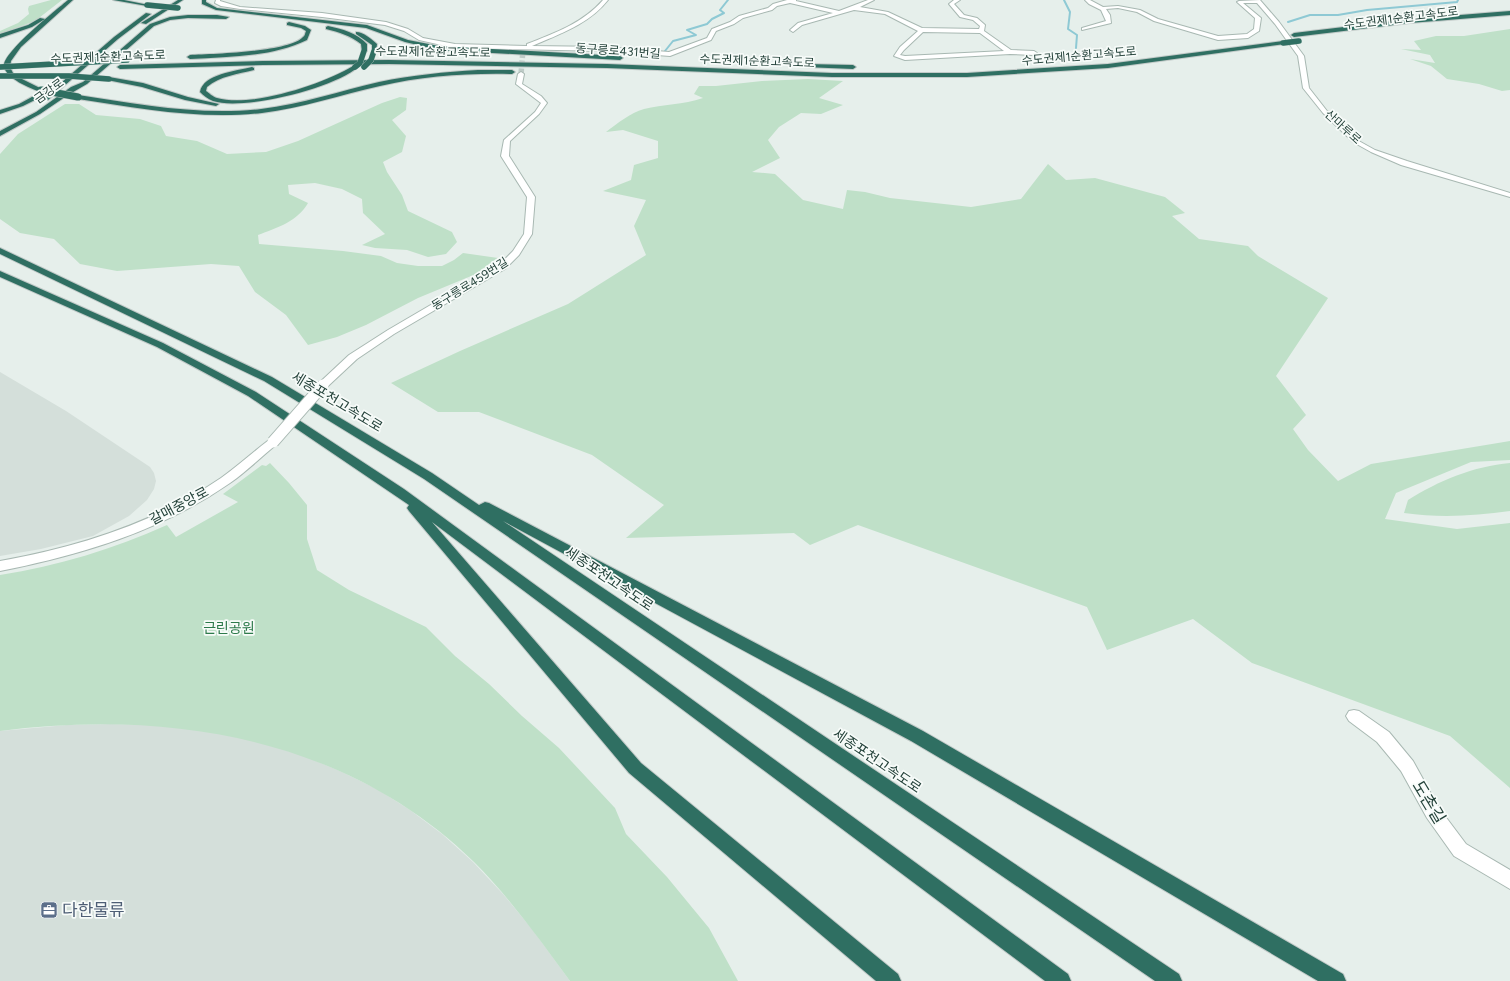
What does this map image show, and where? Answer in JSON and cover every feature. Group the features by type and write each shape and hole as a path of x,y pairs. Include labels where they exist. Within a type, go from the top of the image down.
{"highway":[{"path":"2,35 30,26 70,0"},
{"path":"70,0 20,46 8,61 7,67 12,76 41,90 78,97 186,112 236,113 292,105 379,84 418,77 482,72 523,73"},
{"path":"115,0 147,6 185,9"},
{"path":"116,38 134,20 167,0"},
{"name":"금강로","path":"0,127 39,105 116,38 151,12 174,0"},
{"name":"금강로","path":"0,134 38,113 67,93 140,26 181,0"},
{"path":"0,75 69,76 109,79 143,85 199,102 244,104 296,96 348,78 371,60 374,51 375,45 361,34 340,26 216,9 205,5 204,0"},
{"path":"1425,20 1446,15 1499,8"},
{"path":"192,10 271,16"},
{"name":"수도권제1순환고속도로","path":"1277,36 1510,12"},
{"path":"67,93 85,83 147,28 156,23 172,18 191,16 234,18"},
{"name":"수도권제1순환고속도로","path":"1433,26 1510,18"},
{"path":"243,19 323,27 343,32 351,35 364,44 362,58 355,67 340,77 299,91 254,100 228,100 210,97 203,92 204,86 210,81 246,70 286,66 389,62"},
{"name":"수도권제1순환고속도로","path":"297,19 367,27 407,41 439,48 624,59 453,56"},
{"path":"186,57 271,50 301,42 309,34 309,31 303,27 278,23"},
{"path":"1169,51 1256,40"},
{"name":"수도권제1순환고속도로","path":"0,75 120,67 263,63 389,62 607,66 759,72 928,75 999,73 1108,66 1307,40"},
{"name":"수도권제1순환고속도로","path":"0,67 127,60 398,55"},
{"name":"수도권제1순환고속도로","path":"1013,65 1076,61"},
{"name":"수도권제1순환고속도로","path":"796,65 858,67"},
{"path":"540,72 759,72"},
{"path":"0,112 37,97 68,79"},
{"name":"세종포천고속도로","path":"0,251 268,379 428,476 1172,981"},
{"path":"0,274 160,345 252,394 400,492 1061,981"},
{"path":"428,476 917,736 1336,981"},
{"path":"400,492 635,768 891,981"}],"street":[{"name":"동구릉로431번길","path":"218,0 217,2 223,5 240,8 322,15 386,24 406,30 421,39 455,46 605,49 670,54 709,39 714,30 741,18 770,9 775,5 791,1"},
{"path":"523,48 565,30 587,18 606,0"},
{"path":"793,30 800,24 854,8 864,1 872,0"},
{"path":"958,0 951,4 962,16 975,19 983,26 981,30 986,36 1010,52"},
{"path":"1087,0 1104,8 1118,7 1138,11 1156,20 1218,38 1248,36 1257,30 1258,18 1239,2 1257,1"},
{"path":"1118,7 1120,0"},
{"path":"791,1 838,13"},
{"name":"산마루로","path":"1257,1 1277,23 1301,56 1306,88 1330,116 1355,141 1373,151 1404,163 1510,195"},
{"path":"854,8 886,13 921,30 981,30"},
{"path":"1084,29 1097,24 1110,22 1104,8"},
{"path":"921,30 917,36 900,50 897,56 905,58 1010,52 1034,53"},
{"name":"동구릉로459번길","path":"323,386 359,353 391,332 502,267 516,253 528,234 531,197 505,156 507,140 537,113 544,103 540,96 525,90 519,84 523,73"},
{"name":"갈매중앙로","path":"0,566 39,559 78,549 122,534 180,508 226,479 273,442 323,386"},
{"name":"도촌길","path":"1354,716 1383,737 1407,766 1433,813 1460,850 1510,880"}],"shaded area":[{"path":"0,372 66,411 150,467 154,473 156,481 154,489 147,500 129,516 93,536 41,549 0,556"},
{"path":"67,725 152,725 193,729 270,745 307,757 377,789 410,810 442,834 473,862 503,894 532,929 570,981 0,981 0,731"}],"green space":[{"path":"51,0 62,0 35,21 0,34 0,31 18,23 29,14 29,6"},
{"path":"1510,29 1510,90 1502,91 1479,84 1447,79 1431,66 1410,59 1435,63 1430,55 1401,49 1421,50 1414,41 1436,36 1464,36"},
{"path":"808,79 843,81 819,98 843,105 821,114 801,113 779,127 768,140 780,158 752,172 775,174 803,200 843,209 847,190 865,192 890,198 971,207 1021,199 1048,164 1066,180 1095,178 1165,197 1185,213 1172,216 1199,239 1248,246 1258,256 1328,298 1276,376 1306,415 1293,429 1308,450 1338,481 1371,464 1510,441 1510,460 1471,462 1396,493 1385,519 1457,529 1510,523 1510,788 1450,736 1252,663 1193,619 1107,650 1087,607 858,525 810,545 794,533 626,538 664,505 592,455 479,412 438,412 391,383 568,304 646,255 634,226 646,200 603,191 631,180 634,165 658,158 658,141 623,130 606,132 629,116 644,109 703,98 694,94 699,86"},
{"path":"400,97 407,98 406,110 392,120 406,136 402,152 383,162 387,172 402,195 408,211 452,232 457,242 446,254 428,257 407,250 375,248 362,245 385,234 363,213 362,199 342,189 315,183 288,185 289,194 308,203 299,215 293,219 280,227 258,235 259,244 343,251 381,256 397,263 418,266 442,266 454,260 463,253 498,258 476,274 418,298 366,325 337,337 308,345 286,315 255,292 239,266 211,264 117,271 80,264 54,239 20,233 0,219 0,154 18,134 65,104 79,104 96,115 140,119 161,126 166,136 197,141 227,154 266,152 298,141 382,103"},
{"name":"근린공원","path":"270,463 307,505 307,539 317,570 349,590 426,627 455,656 489,684 522,716 559,748 615,808 626,834 667,877 709,928 738,981 570,981 512,905 474,862 424,820 370,786 313,760 253,742 191,730 128,725 64,725 0,731 0,575 43,567 85,556 126,542 167,525 176,537 238,502 223,494 262,465 266,466"},
{"path":"1510,463 1510,511 1457,516 1431,516 1404,513 1408,500 1444,481 1483,467"}],"waterway":[{"path":"665,51 673,41 696,35 687,30 707,24 712,19 724,13 720,10 728,0"},
{"path":"1064,0 1070,12 1068,29 1077,35 1076,48"},
{"path":"1288,22 1310,15 1338,15 1367,10 1457,2 1458,0"}],"tunnel":[{"path":"521,74 523,50"}],"place":[{"name":"다한물류","path":"49,910"}]}
